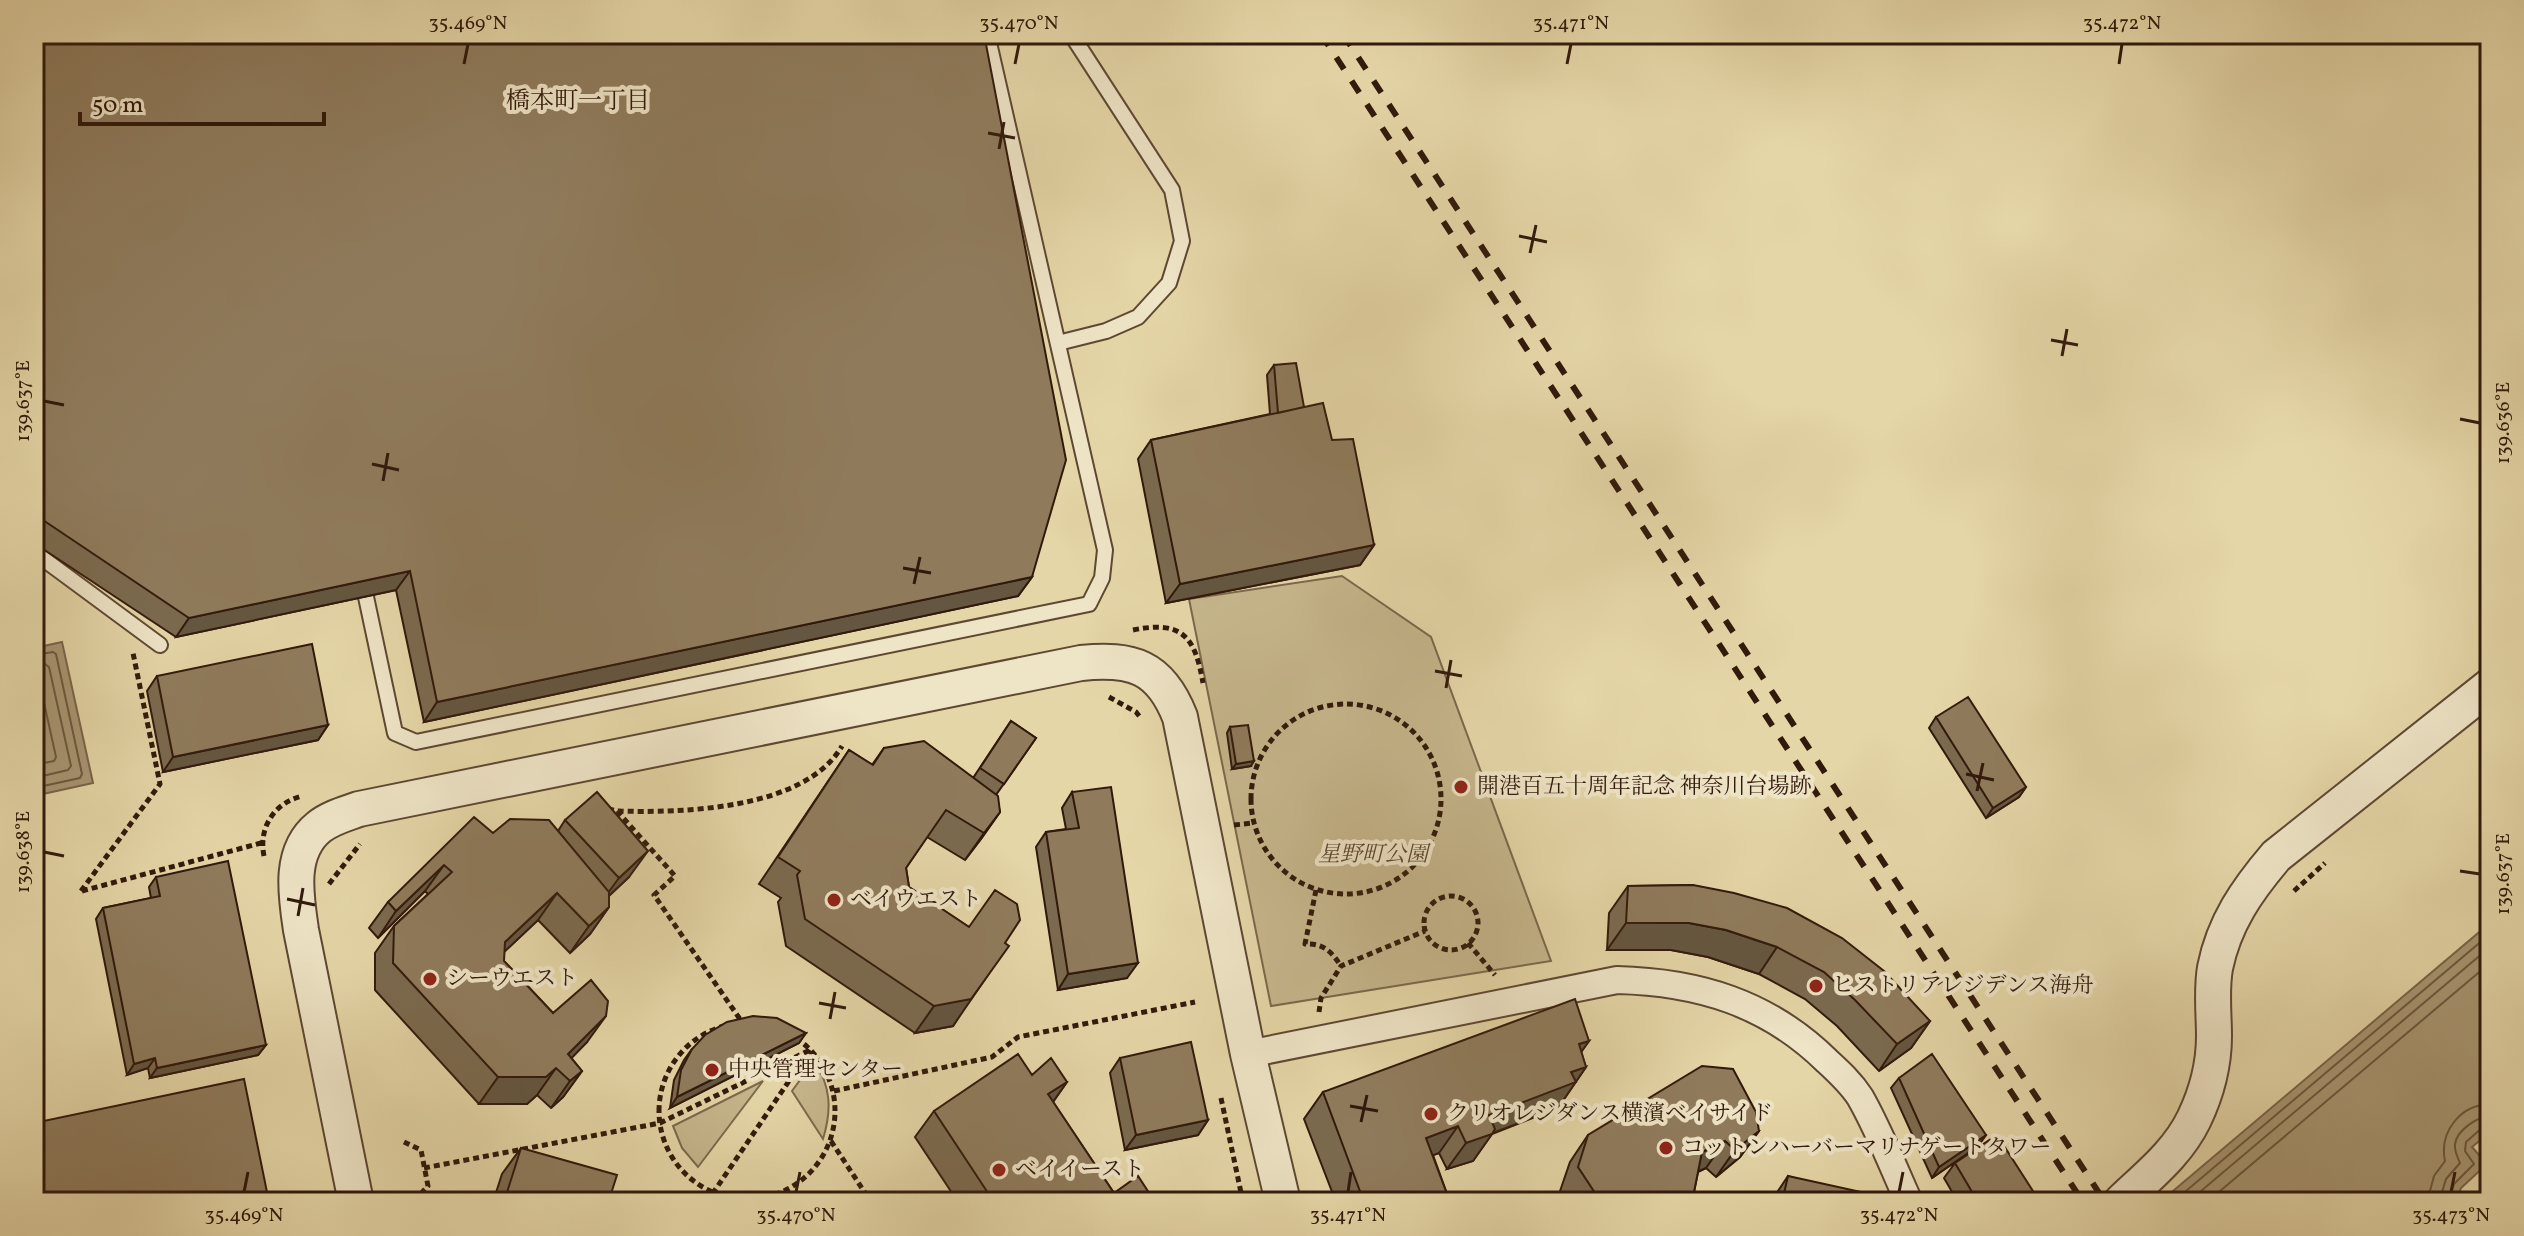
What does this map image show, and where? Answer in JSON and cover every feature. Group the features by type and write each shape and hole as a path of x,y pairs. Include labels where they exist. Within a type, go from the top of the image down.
{"street":[{"path":"356,1202 295,890 301,854 317,828 332,818 359,809 1081,663 1104,661 1139,667 1163,685 1177,709 1185,733 1248,1054 1283,1202"},
{"path":"2121,1202 2175,1151 2195,1117 2209,1080 2212,1060 2215,969 2222,943 2240,902 2276,856 2490,686"},
{"path":"1248,1054 1617,980 1653,981 1693,988 1728,997 1762,1012 1817,1051 1847,1080 1859,1096 1909,1202"}],"lane":[{"path":"366,597 395,733 416,742 1089,604 1102,578 1105,550 987,34"},
{"path":"1058,343 1106,331 1138,317 1169,283 1182,241 1172,190 1071,34"},
{"path":"34,552 160,645"}],"path":[{"path":"132,650 160,784 81,891 261,843 268,822 280,805 299,797"},
{"path":"1108,696 1136,712 1143,721"},
{"path":"1333,704 1366,705 1394,716 1419,736 1434,763 1442,793 1439,824 1426,853 1405,876 1377,890 1346,895 1316,890 1288,875 1266,852 1253,823 1251,791 1259,759 1277,733 1303,714 1333,704"},
{"path":"606,808 617,811 691,811 769,796 809,779 834,759 845,740"},
{"path":"617,811 675,876 654,895 742,1023"},
{"path":"1230,826 1253,823"},
{"path":"326,894 342,865 363,841"},
{"path":"1316,890 1305,944 1316,944 1331,951 1341,966"},
{"path":"1443,897 1459,897 1472,906 1478,921 1468,943 1452,949 1429,939 1425,931 1425,914 1443,897"},
{"path":"1332,1014 1318,1017 1321,998 1341,966 1425,931"},
{"path":"1468,943 1500,981 1486,983"},
{"path":"1200,994 1202,1005"},
{"path":"833,1091 992,1057 1018,1037 1195,1002"},
{"path":"742,1023 765,1024 784,1030 811,1049 827,1072 833,1091 836,1110 830,1140 818,1165 804,1179 770,1198 731,1199 712,1193 681,1170 669,1154 662,1136 660,1096 676,1058 706,1032 742,1023"},
{"path":"424,1168 660,1123 811,1049"},
{"path":"707,1202 811,1049"},
{"path":"1220,1091 1243,1202"},
{"path":"830,1140 871,1202"},
{"path":"404,1142 421,1150 428,1186 414,1201"}],"green space":[{"name":"星野町公園","path":"1342,576 1431,637 1551,961 1271,1006 1189,599"},
{"path":"814,1061 827,1089 828,1118 823,1139 792,1091"},
{"path":"763,1081 698,1167 682,1148 673,1126"}],"water":[{"path":"62,642 93,783 34,796 34,648"},
{"path":"2490,923 2490,1132 2472,1147 2487,1164 2461,1188 2455,1202 2160,1202"}],"building":[{"path":"984,34 1066,460 1032,577 437,702 410,571 189,618 34,514 34,36"},
{"path":"1296,363 1304,407 1278,413 1274,365"},
{"path":"1323,403 1332,440 1353,439 1374,545 1180,584 1151,440"},
{"path":"312,644 328,725 173,757 157,676"},
{"path":"1968,697 2026,787 1993,808 1936,717"},
{"path":"1011,721 1036,738 1004,784 980,768"},
{"path":"1248,725 1254,761 1236,764 1230,727"},
{"name":"ベイウエスト","path":"924,741 998,796 1000,812 984,833 946,810 906,868 909,887 969,927 995,890 1017,904 1020,920 1005,943 1009,946 971,999 934,1006 805,919 797,875 800,871 778,857 849,750 873,765 884,748"},
{"path":"1111,787 1138,963 1068,974 1046,832 1079,828 1072,792"},
{"path":"597,792 648,851 619,878 565,820"},
{"name":"シーウエスト","path":"474,817 493,833 510,819 549,820 609,892 609,907 589,926 557,893 505,942 504,961 553,1013 591,980 608,1001 606,1016 568,1054 582,1071 570,1081 556,1068 546,1077 498,1077 393,963 394,926 452,872 444,865 396,911 388,902"},
{"path":"228,861 266,1045 157,1068 155,1058 134,1064 103,908 160,896 156,877"},
{"path":"1693,885 1787,908 1842,938 1884,971 1930,1021 1897,1044 1824,972 1777,947 1726,930 1689,923 1626,923 1628,886"},
{"name":"クリオレジダンス横濱ベイサイド","path":"1575,999 1589,1041 1579,1044 1586,1067 1571,1072 1576,1082 1489,1115 1495,1129 1492,1134 1466,1143 1458,1126 1426,1138 1450,1202 1364,1202 1323,1092"},
{"name":"中央管理センター","path":"753,1016 777,1018 806,1033 677,1097 681,1070 692,1049 705,1035 727,1022"},
{"path":"1191,1042 1208,1120 1136,1135 1120,1058"},
{"path":"1018,1054 1032,1075 1051,1058 1067,1082 1048,1094 1114,1193 1138,1176 1155,1202 994,1202 934,1111"},
{"path":"1932,1054 1986,1135 1939,1167 1899,1078"},
{"name":"コットンハーバーマリナゲートタワー","path":"1702,1066 1733,1069 1756,1112 1759,1131 1735,1150 1725,1141 1702,1152 1692,1202 1601,1202 1578,1167 1588,1135"},
{"path":"244,1079 269,1202 34,1202 34,1123"},
{"path":"1997,1135 2040,1202 1978,1202 1955,1163"},
{"path":"521,1148 617,1175 610,1197 628,1202 504,1202"},
{"path":"1788,1176 1861,1192 1859,1202 1782,1202"}],"railway":[{"path":"1321,34 2083,1202"},
{"path":"1343,34 2105,1202"}],"place":[{"name":"開港百五十周年記念 神奈川台場跡","path":"1461,787"},
{"name":"ベイウエスト","path":"834,900"},
{"name":"シーウエスト","path":"430,979"},
{"name":"ヒストリアレジデンス海舟","path":"1816,986"},
{"name":"中央管理センター","path":"712,1070"},
{"name":"クリオレジダンス横濱ベイサイド","path":"1431,1114"},
{"name":"コットンハーバーマリナゲートタワー","path":"1666,1148"},
{"name":"ベイイースト","path":"999,1170"}],"district":[{"name":"橋本町一丁目","path":"578,102"}]}
